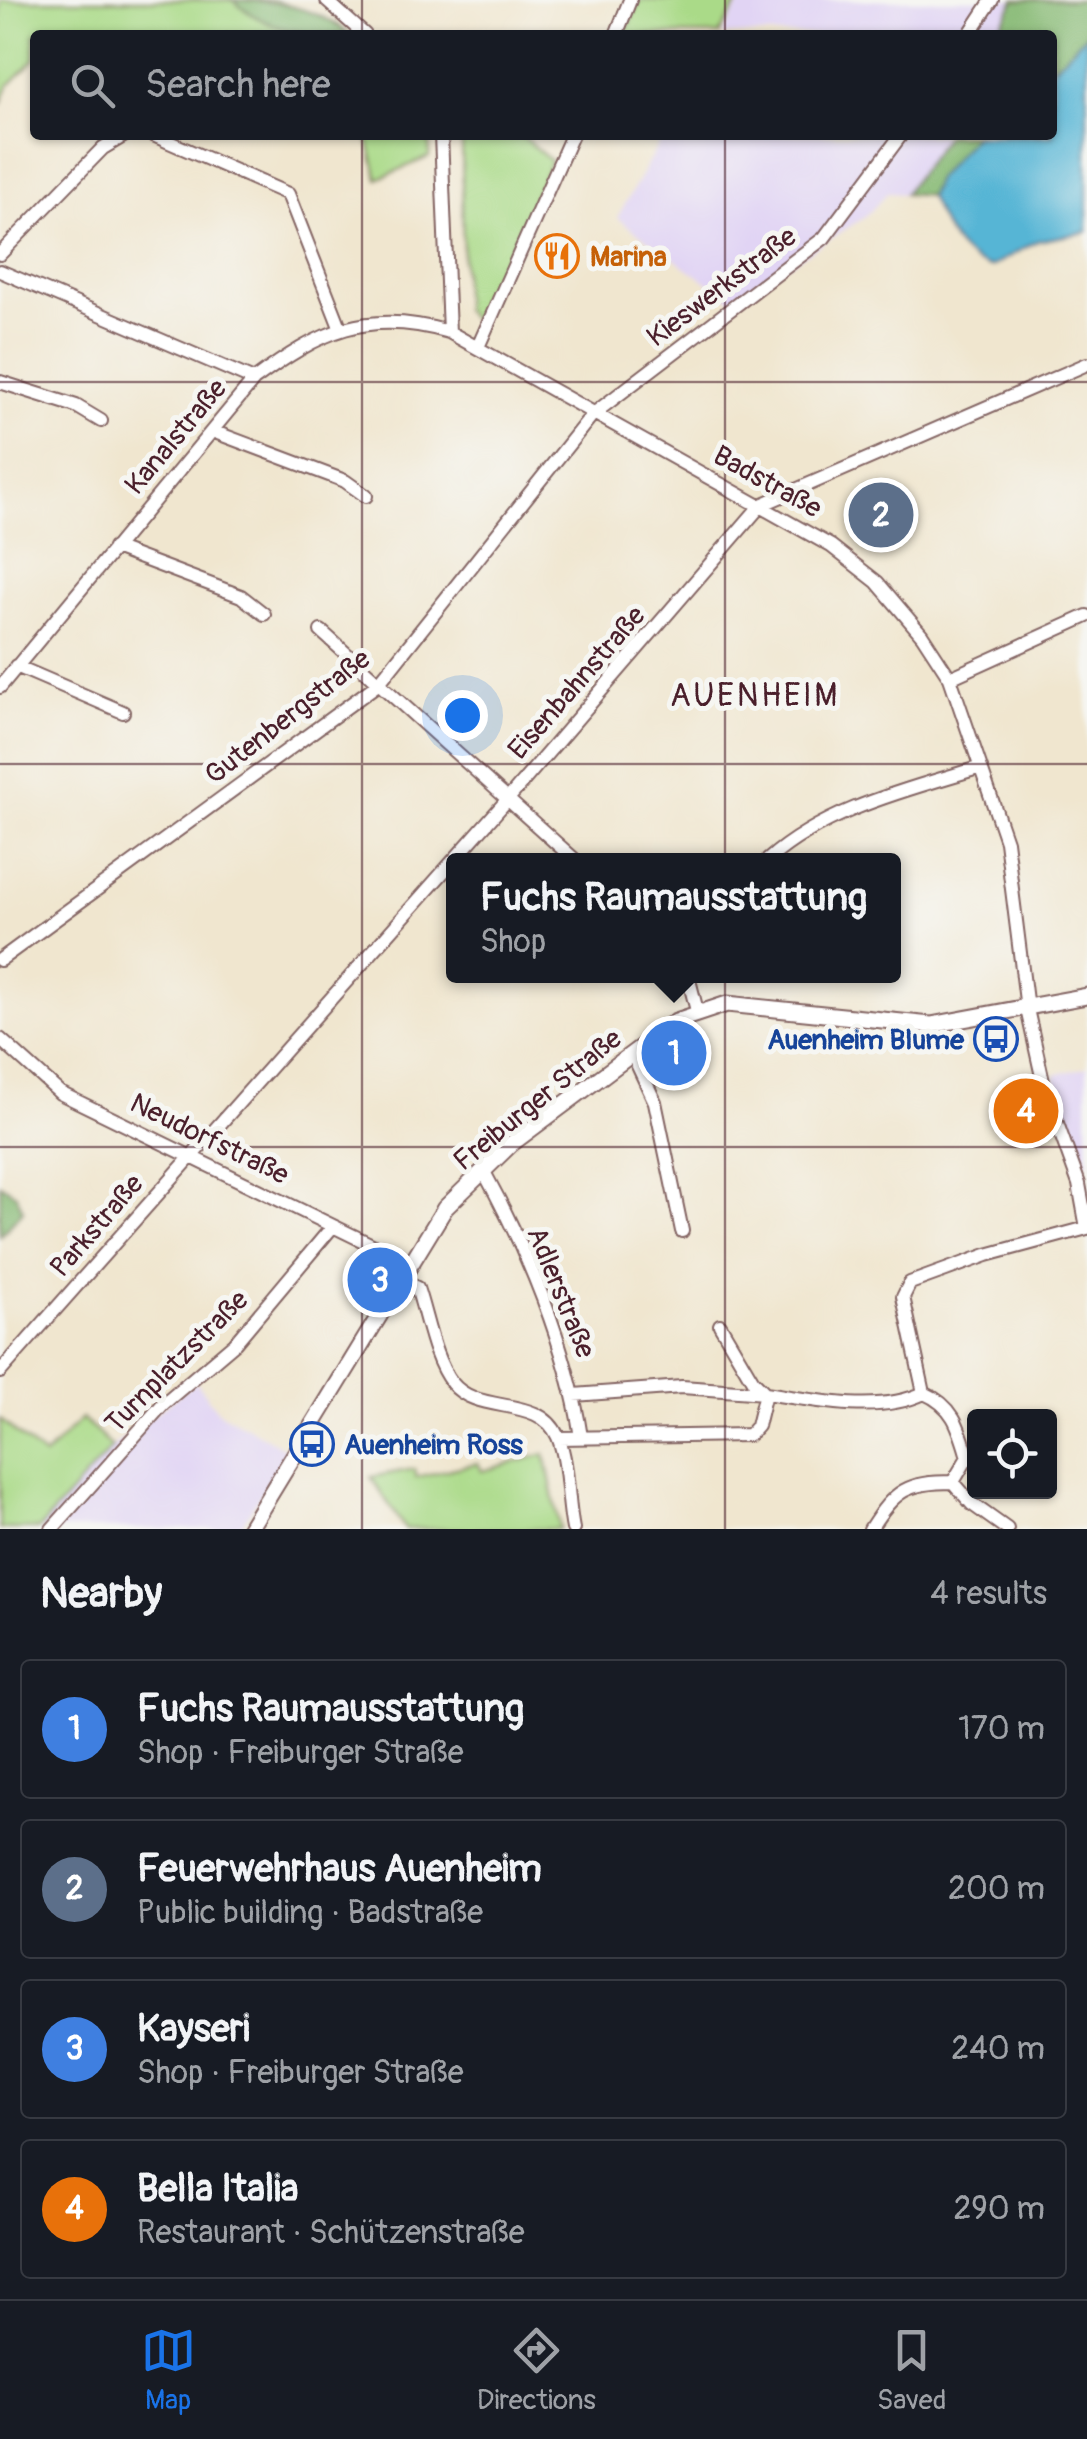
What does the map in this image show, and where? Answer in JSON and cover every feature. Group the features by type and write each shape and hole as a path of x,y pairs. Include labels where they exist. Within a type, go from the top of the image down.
{"street":[{"path":"618,30 630,0"},
{"path":"973,30 992,0"},
{"path":"327,2 359,30"},
{"path":"0,254 103,148 117,140"},
{"path":"164,140 288,194 340,328"},
{"path":"441,140 448,332"},
{"path":"478,347 570,140"},
{"name":"Kieswerkstraße","path":"592,415 824,238 897,140"},
{"path":"0,271 254,380"},
{"name":"Kanalstraße","path":"0,687 254,380 340,328 384,320 448,332"},
{"name":"Badstraße","path":"448,332 832,546 878,582 922,635 950,678 1006,841 1027,1009 1045,1090 1083,1184 1087,1228"},
{"name":"Eisenbahnstraße","path":"460,853 761,505 1087,364"},
{"path":"0,382 76,406 102,421"},
{"name":"Gutenbergstraße","path":"0,960 378,684 592,415"},
{"path":"212,431 346,482 366,496"},
{"path":"114,548 241,596 264,614"},
{"path":"950,678 1087,616"},
{"path":"321,631 567,853"},
{"path":"16,666 123,712"},
{"path":"777,853 876,798 978,768"},
{"name":"Eisenbahnstraße","path":"190,1156 446,869"},
{"path":"690,983 698,1011"},
{"name":"Freiburger Straße","path":"249,1529 446,1208 483,1170 632,1053 698,1011 727,1004 755,1005 931,1025 1087,996"},
{"name":"Neudorfstraße","path":"0,1039 60,1093 333,1226 404,1273"},
{"path":"632,1053 655,1102 682,1230"},
{"name":"Parkstraße","path":"0,1372 190,1156"},
{"name":"Adlerstraße","path":"483,1170 547,1315 574,1395 581,1437"},
{"name":"Turnplatzstraße","path":"52,1529 164,1404 235,1343 333,1226"},
{"path":"953,1482 968,1457 956,1418 947,1406 924,1393 903,1297 910,1283 987,1255 1087,1228"},
{"path":"404,1273 417,1288 451,1382 472,1398 534,1412 558,1438 573,1529"},
{"path":"720,1325 753,1382 765,1393"},
{"path":"574,1395 682,1387 878,1403 908,1400 924,1393"},
{"path":"558,1438 749,1434 757,1426 765,1393"},
{"path":"870,1529 890,1501 913,1484 953,1482"},
{"path":"953,1482 972,1504 1007,1529"}],"shaded area":[{"path":"742,0 1015,0 999,30 725,30"},
{"path":"661,140 942,140 904,194 887,193 865,217 732,300 617,218"},
{"path":"1087,1067 1087,1165 1072,1144 1054,1075"},
{"path":"196,1382 219,1412 288,1450 239,1529 39,1529 112,1447"}],"green space":[{"path":"0,0 274,0 344,30 30,30 30,64 9,85 0,105"},
{"path":"232,0 294,7 343,30 287,29"},
{"path":"640,0 740,0 722,30 626,30"},
{"path":"1015,0 1087,0 1087,34 1057,64 1057,30 999,30"},
{"path":"368,140 430,140 429,157 378,179"},
{"path":"462,140 527,140 551,161 478,318 470,318 463,309"},
{"path":"942,140 971,140 936,179 929,196 904,194"},
{"path":"0,1184 16,1194 23,1210 0,1236"},
{"path":"82,1418 112,1447 39,1529 0,1529 0,1419 44,1457"},
{"path":"545,1454 560,1529 405,1529 371,1477 414,1469 416,1477 478,1463 482,1471"}],"water":[{"path":"1087,34 1087,232 1037,241 991,267 969,257 952,240 929,196 936,179 971,140 1057,140 1057,64"}],"place":[{"name":"Marina","path":"557,256"},
{"name":"Feuerwehrhaus Auenheim","path":"881,515"},
{"name":"Auenheim Blume","path":"996,1039"},
{"name":"Fuchs Raumausstattung","path":"674,1053"},
{"name":"Bella Italia","path":"1026,1111"},
{"name":"Kayseri","path":"380,1280"},
{"name":"Auenheim Ross","path":"312,1444"}],"district":[{"name":"AUENHEIM","path":"755,695"}]}
